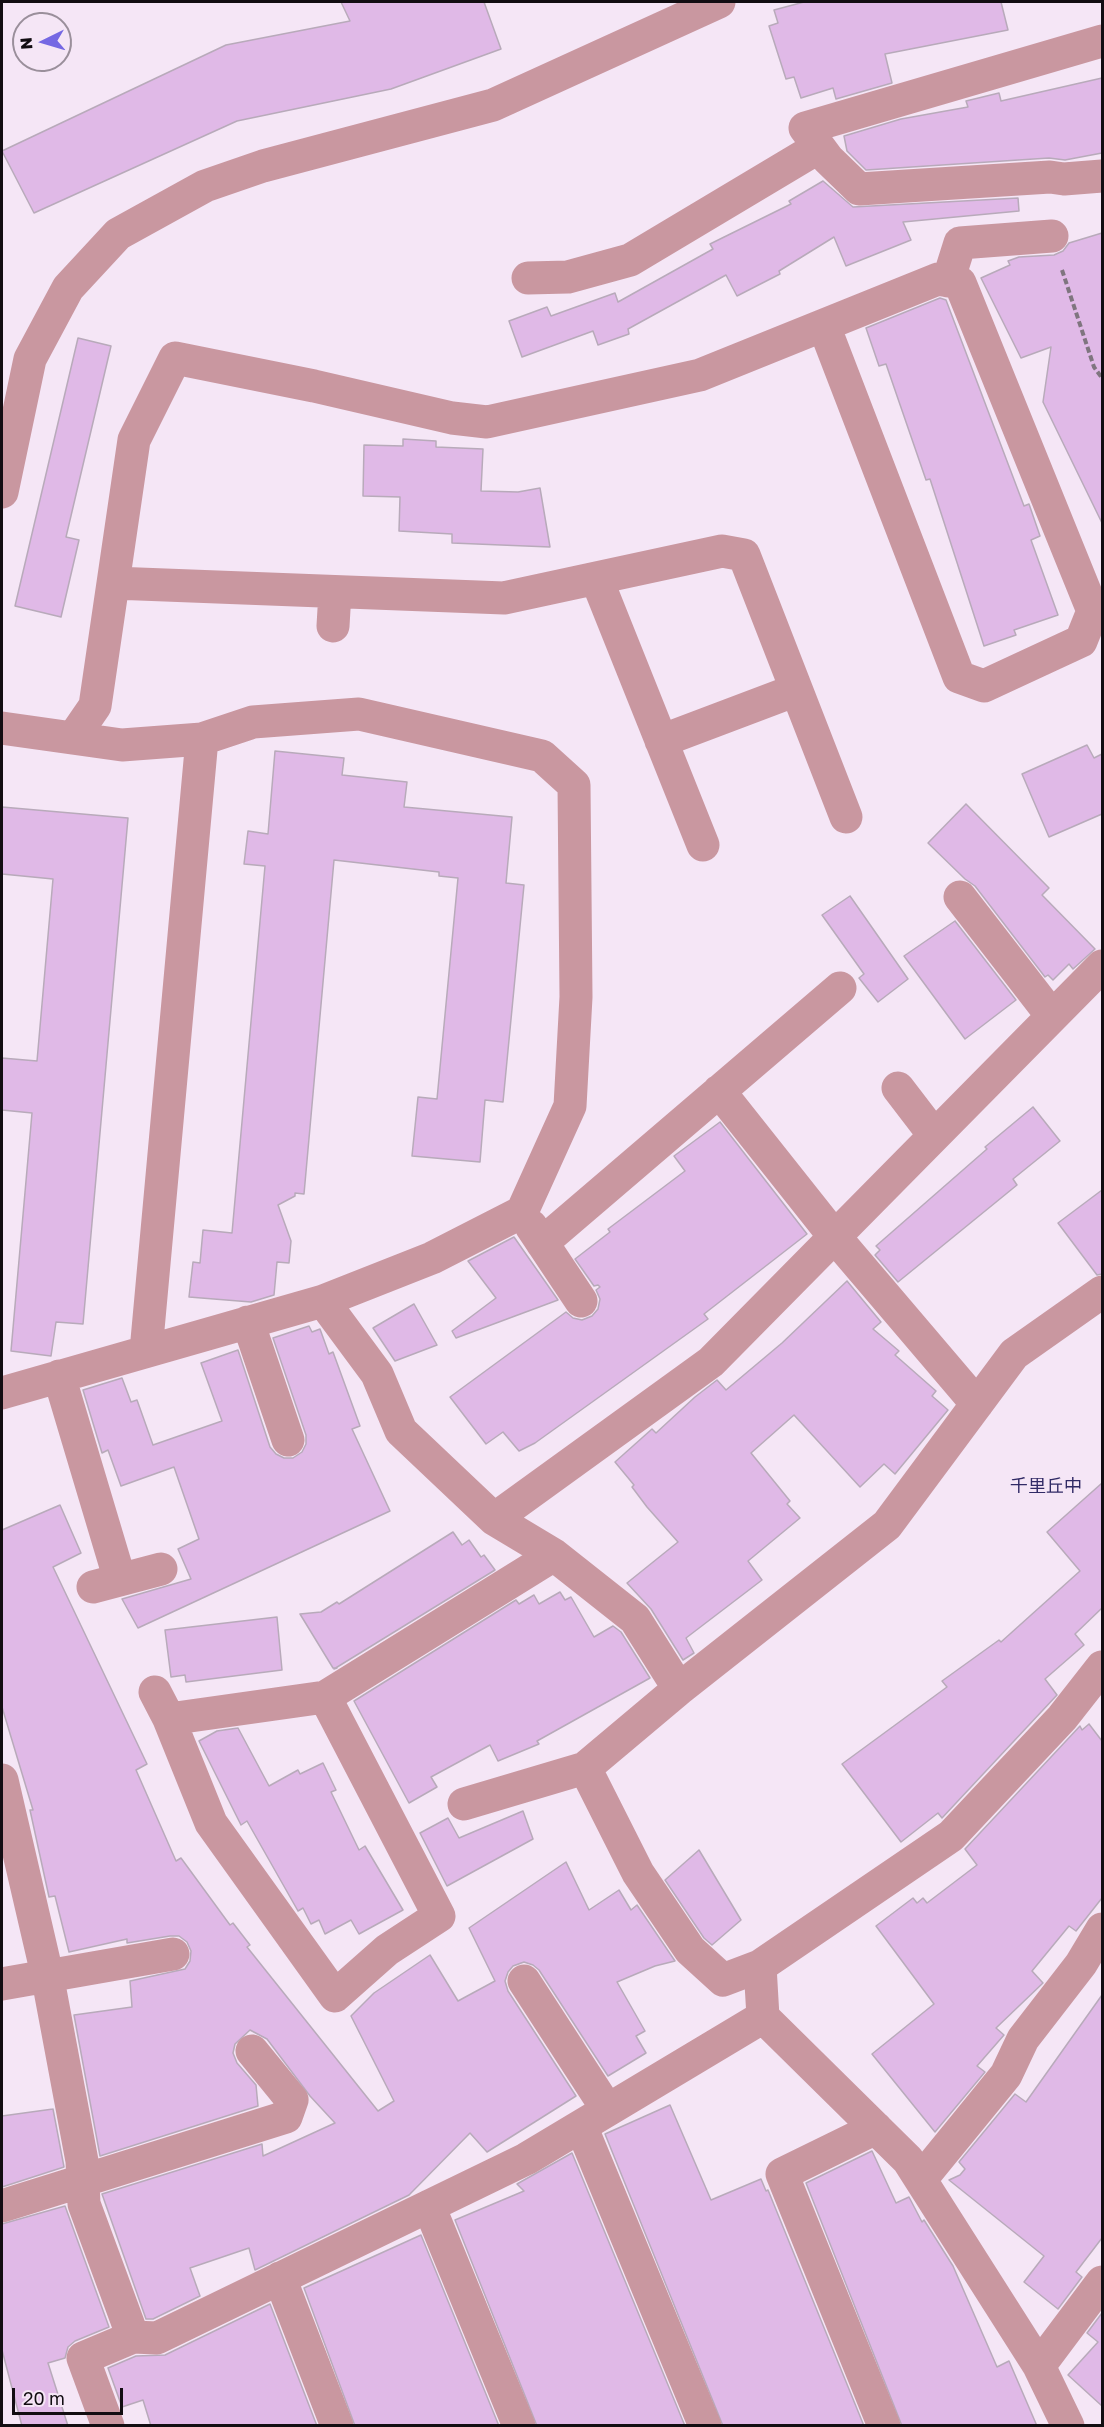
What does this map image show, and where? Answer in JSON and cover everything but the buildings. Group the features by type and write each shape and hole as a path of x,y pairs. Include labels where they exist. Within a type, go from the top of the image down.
{"street":[{"path":"2,492 30,359 68,288 118,234 205,186 263,166 493,105 682,9 719,2"},
{"path":"1102,41 805,128 819,147 859,189 1102,176"},
{"path":"528,278 568,277 630,260 819,147"},
{"path":"948,280 960,243 1052,236"},
{"path":"73,738 95,706 134,440 175,358 314,386 452,418 487,422 700,375 938,279 960,283 1093,611 1081,641 984,686 959,677 824,326"},
{"path":"114,583 504,598 597,580 722,551 744,555 846,817"},
{"path":"597,580 703,845"},
{"path":"333,626 335,592"},
{"path":"661,741 796,690"},
{"path":"2,728 122,745 202,739 253,722 359,714 542,756 574,785 576,997 570,1106 522,1212 432,1258 323,1301 2,1393"},
{"path":"146,1351 202,739"},
{"path":"960,897 1052,1017"},
{"path":"494,1519 711,1362 1102,966"},
{"path":"542,1243 840,988"},
{"path":"898,1088 934,1135"},
{"path":"719,1091 834,1236 977,1404"},
{"path":"522,1212 581,1301"},
{"path":"464,1804 585,1768 679,1689 887,1525 1014,1354 1102,1292"},
{"path":"323,1301 376,1374 401,1431 494,1519 554,1555 635,1619 679,1689"},
{"path":"248,1322 288,1440"},
{"path":"59,1376 106,1584 161,1569"},
{"path":"325,1697 439,1916 387,1950 335,1996 212,1823 162,1705 325,1697 554,1555"},
{"path":"585,1768 638,1873 690,1950 723,1980 760,1966 951,1836 1062,1718 1102,1667"},
{"path":"2,1780 47,1974 82,2161 84,2204 133,2337"},
{"path":"922,2178 1006,2075 1023,2039 1081,1964 1102,1929"},
{"path":"2,1984 47,1974 173,1954"},
{"path":"760,1966 763,2017 908,2160 922,2178 1039,2366 1068,2426"},
{"path":"524,1982 594,2117 705,2426"},
{"path":"108,2426 83,2358 133,2337 157,2338 526,2159 763,2017"},
{"path":"2,2206 286,2117 292,2100 252,2050"},
{"path":"876,2128 782,2174 884,2426"},
{"path":"429,2206 519,2426"},
{"path":"280,2278 337,2426"},
{"path":"1039,2366 1102,2282"}],"path":[{"path":"1052,236 1094,367 1102,378"}],"district":[{"name":"千里丘中","path":"1046,1486"}]}
